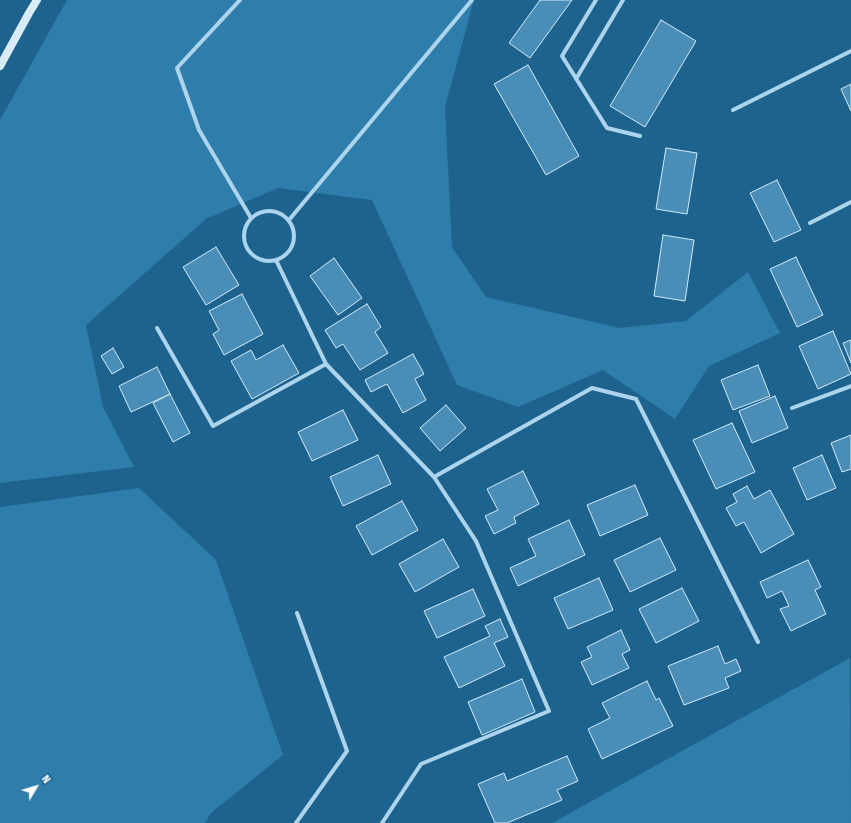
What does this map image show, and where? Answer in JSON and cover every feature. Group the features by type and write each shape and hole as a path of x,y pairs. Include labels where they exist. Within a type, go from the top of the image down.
{"street":[{"path":"0,66 37,0"},
{"path":"240,0 177,68 199,130 251,218"},
{"path":"289,220 472,0"},
{"path":"596,0 562,56 607,128 640,136"},
{"path":"576,80 623,0"},
{"path":"733,110 851,51"},
{"path":"810,223 851,202"},
{"path":"273,210 282,214 289,220 293,228 295,238 286,255 276,260 262,260 254,257 248,251 244,242 244,232 246,224 251,218 258,212 273,210"},
{"path":"276,260 326,364 434,477 476,542 549,710 421,764 382,823"},
{"path":"157,328 213,426 326,364"},
{"path":"792,408 851,386"},
{"path":"434,477 592,388 636,399 758,642"},
{"path":"296,823 347,751 297,614"}],"shaded area":[{"path":"67,0 474,0 445,107 452,247 486,297 620,328 686,321 748,272 780,333 709,366 675,419 603,370 518,407 457,385 372,200 278,188 206,219 86,325 103,407 134,467 0,483 0,120"},
{"path":"139,488 216,560 283,755 211,813 205,823 0,823 0,507"},
{"path":"850,658 851,823 552,823"}],"building":[{"path":"540,0 572,0 530,58 509,43"},
{"path":"661,20 696,41 645,127 610,106"},
{"path":"528,65 579,156 546,175 494,84"},
{"path":"851,84 851,111 841,89"},
{"path":"666,148 697,153 687,214 656,209"},
{"path":"777,180 801,230 774,242 750,193"},
{"path":"663,235 694,240 685,301 654,296"},
{"path":"216,247 239,285 206,305 183,267"},
{"path":"796,257 823,315 797,327 770,269"},
{"path":"334,258 362,298 338,315 310,276"},
{"path":"242,294 263,334 224,355 213,334 219,330 209,311"},
{"path":"367,304 381,327 375,332 388,353 360,370 343,344 336,348 325,330"},
{"path":"833,331 851,374 818,389 799,346"},
{"path":"851,340 851,363 843,343"},
{"path":"283,345 299,373 252,399 231,361 251,350 256,360"},
{"path":"113,348 124,367 112,374 101,356"},
{"path":"413,354 424,374 415,379 426,400 403,413 387,384 371,392 365,380"},
{"path":"758,365 770,396 733,410 721,380"},
{"path":"157,367 170,394 131,412 119,386"},
{"path":"170,394 190,433 173,442 153,403"},
{"path":"775,396 788,428 752,443 739,411"},
{"path":"446,405 466,428 440,451 420,428"},
{"path":"343,410 358,440 312,461 298,432"},
{"path":"732,423 755,472 716,489 693,440"},
{"path":"851,435 851,469 842,472 831,443"},
{"path":"378,455 391,484 343,506 330,477"},
{"path":"822,455 836,488 807,500 793,468"},
{"path":"523,471 539,504 514,517 516,523 494,534 485,516 498,510 487,489"},
{"path":"635,485 648,515 600,536 587,505"},
{"path":"747,486 754,499 770,490 794,534 761,553 744,522 736,526 726,508 737,502 733,494"},
{"path":"402,501 418,530 372,555 356,526"},
{"path":"569,520 585,555 518,586 510,568 536,556 528,539"},
{"path":"660,538 676,570 630,592 614,560"},
{"path":"443,539 459,567 415,592 399,564"},
{"path":"808,560 821,587 815,590 826,614 791,631 780,609 789,606 782,591 767,598 760,582"},
{"path":"599,578 613,610 568,629 554,598"},
{"path":"682,588 699,621 656,643 639,609"},
{"path":"473,589 485,616 437,638 424,611"},
{"path":"500,619 508,637 494,643 505,666 459,688 444,657 490,636 485,626"},
{"path":"621,630 630,650 622,654 629,668 592,685 581,662 592,657 587,647"},
{"path":"718,646 725,664 736,659 741,671 725,678 729,688 684,705 668,666"},
{"path":"522,679 535,712 482,735 468,702"},
{"path":"647,681 656,700 659,698 673,726 602,759 588,729 610,718 602,703"},
{"path":"567,756 578,781 557,790 562,800 507,823 495,823 478,784 504,773 507,781"}]}
